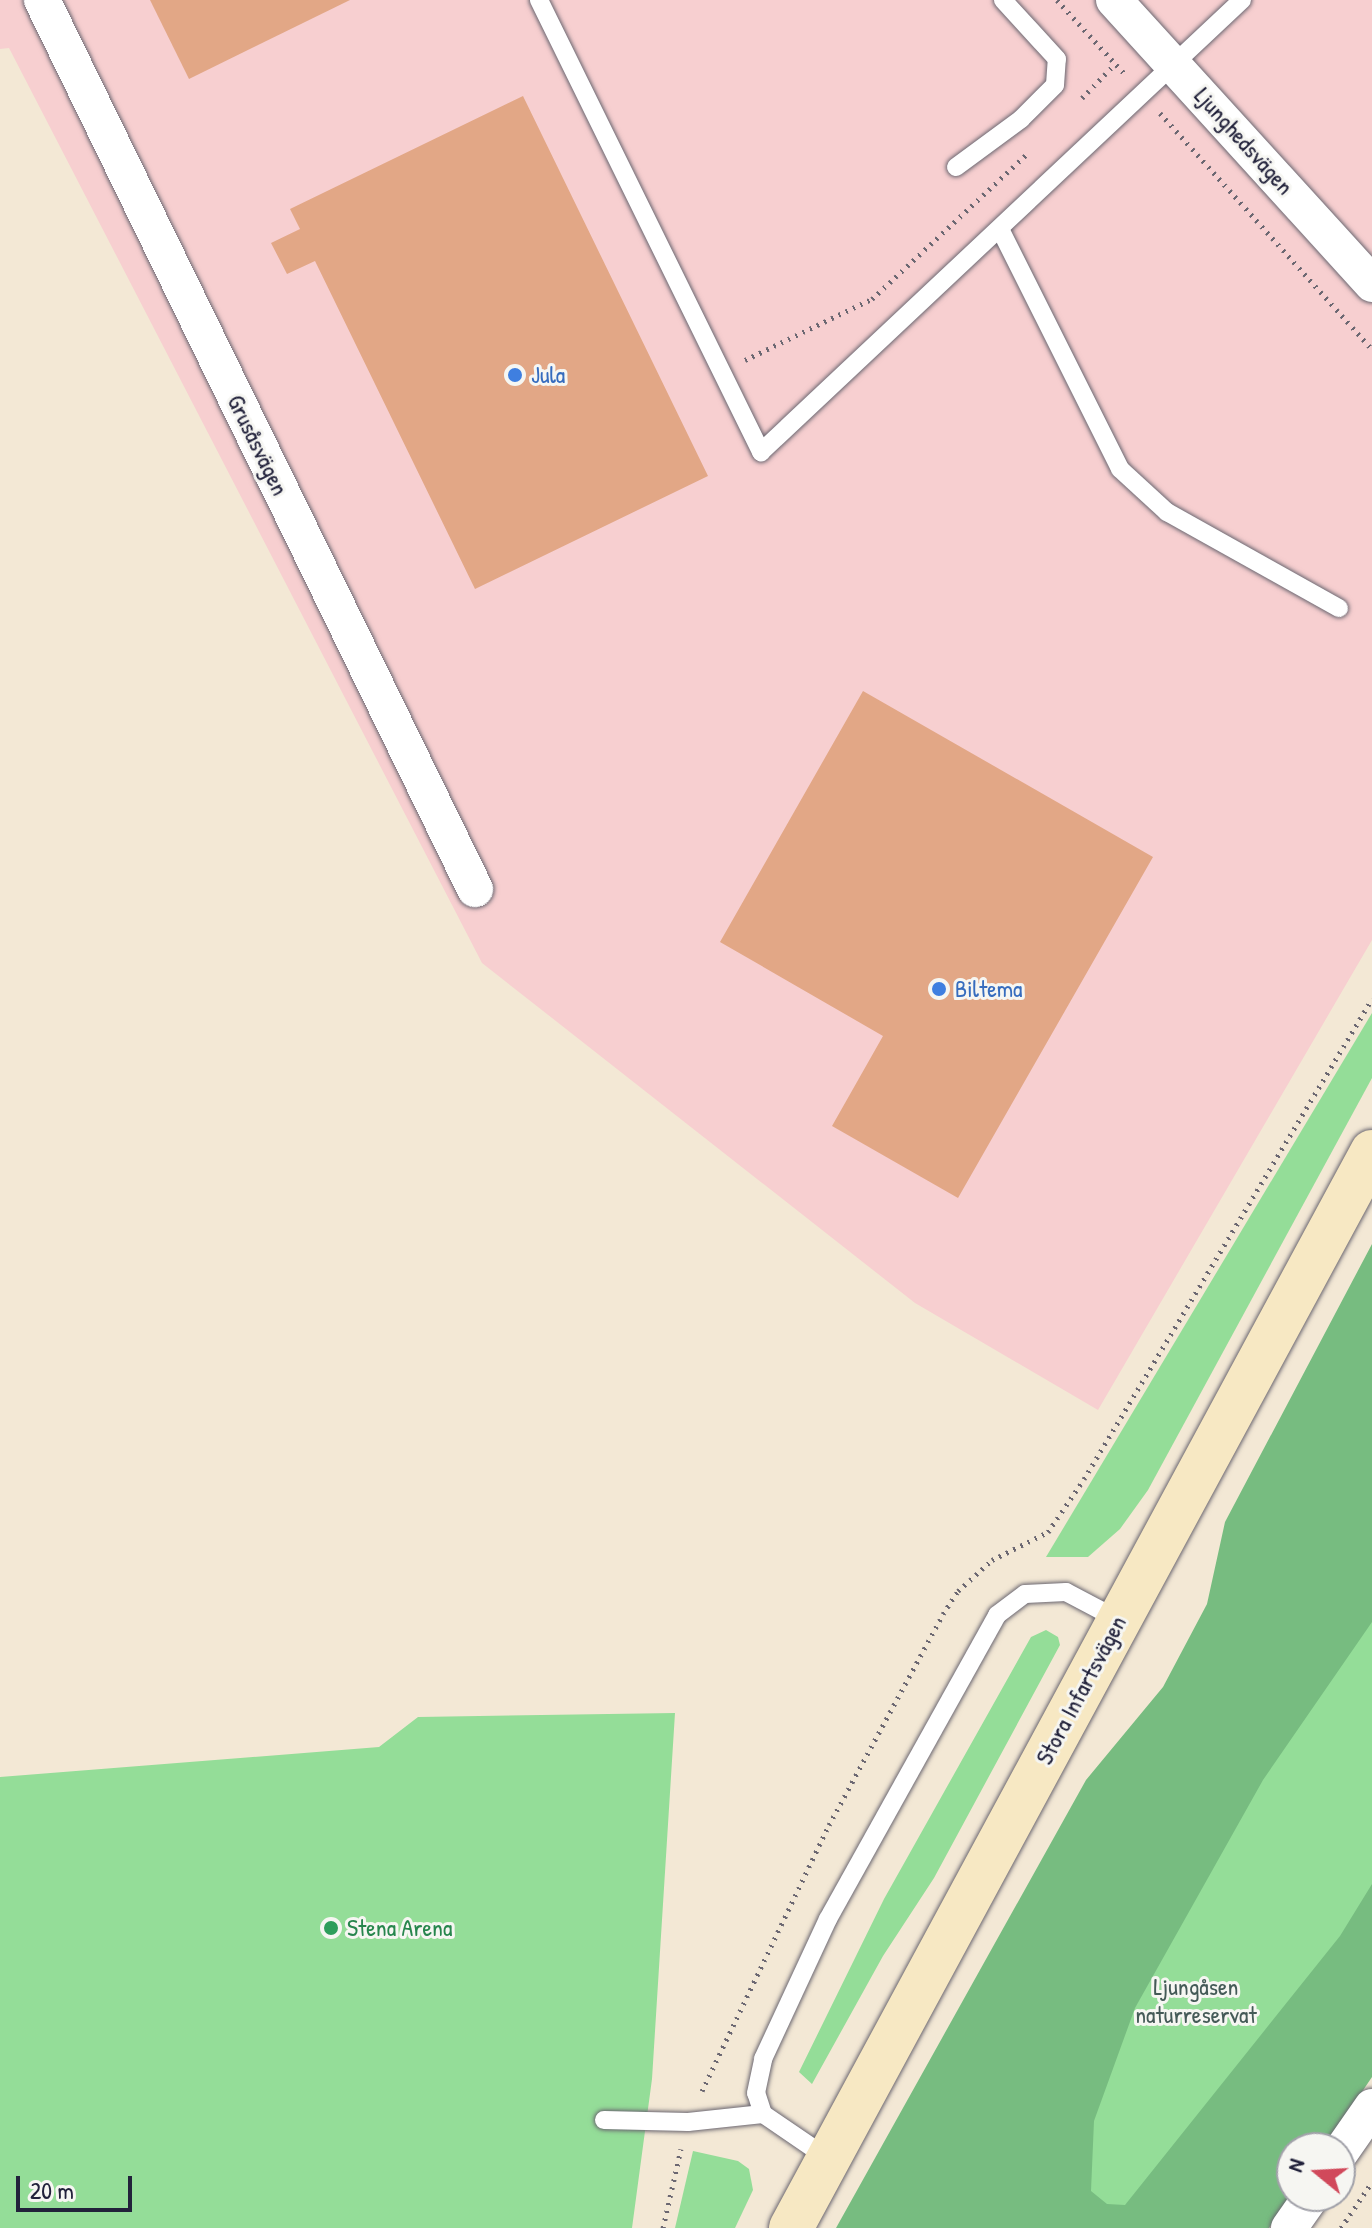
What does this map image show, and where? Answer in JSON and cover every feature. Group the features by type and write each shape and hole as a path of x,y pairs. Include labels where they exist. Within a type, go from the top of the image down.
{"main road":[{"name":"Stora Infartsvägen","path":"791,2228 1372,1152"}],"street":[{"name":"Grusåsvägen","path":"42,0 475,889"},
{"name":"Ljunghedsvägen","path":"1114,0 1372,284"},
{"path":"1355,2132 1372,2107"}],"lane":[{"path":"539,0 761,452 1176,66 1242,0"},
{"path":"956,167 1021,119 1055,85 1057,59 1003,0"},
{"path":"1000,229 1120,469 1167,512 1339,608"},
{"path":"829,2159 763,2114 756,2093 763,2059 815,1947 997,1615 1025,1594 1066,1592 1119,1620"},
{"path":"604,2120 688,2122 763,2114"}],"path":[{"path":"1057,0 1372,349"},
{"path":"1071,109 1115,64"},
{"path":"720,371 872,299 984,198 1039,142"},
{"path":"1341,2228 1372,2182"}],"shaded area":[{"path":"0,0 1372,0 1372,940 1098,1410 915,1303 482,963 9,48 0,49"}],"green space":[{"path":"1372,1013 1372,1078 1148,1490 1120,1529 1088,1557 1046,1557"},
{"name":"Ljungåsen naturreservat","path":"1372,1244 1372,1622 1263,1780 1135,2008 1094,2121 1091,2191 1107,2204 1125,2205 1340,1936 1372,1884 1372,2077 1335,2132 1276,2132 1276,2212 1280,2212 1269,2228 836,2228 1086,1780 1163,1687 1207,1604 1225,1522"},
{"name":"Ljungåsen naturreservat","path":"1372,1325 1372,2076 1310,2132 1276,2132 1276,2195 862,2228"},
{"path":"1046,1630 1058,1637 1060,1645 934,1878 883,1956 812,2084 799,2072 884,1899 1031,1637"},
{"name":"Stena Arena","path":"675,1713 652,2079 632,2228 0,2228 0,1777 379,1747 418,1717"},
{"path":"693,2151 738,2161 749,2169 753,2190 735,2228 675,2228"}],"building":[{"path":"150,0 350,0 189,79"},
{"name":"Jula","path":"523,96 708,476 475,589 315,261 287,274 271,243 300,229 290,209"},
{"name":"Biltema","path":"863,691 1153,857 958,1198 832,1126 883,1036 720,942"}],"place":[{"name":"Jula","path":"515,375"},
{"name":"Biltema","path":"939,989"},
{"name":"Stena Arena","path":"331,1928"}]}
